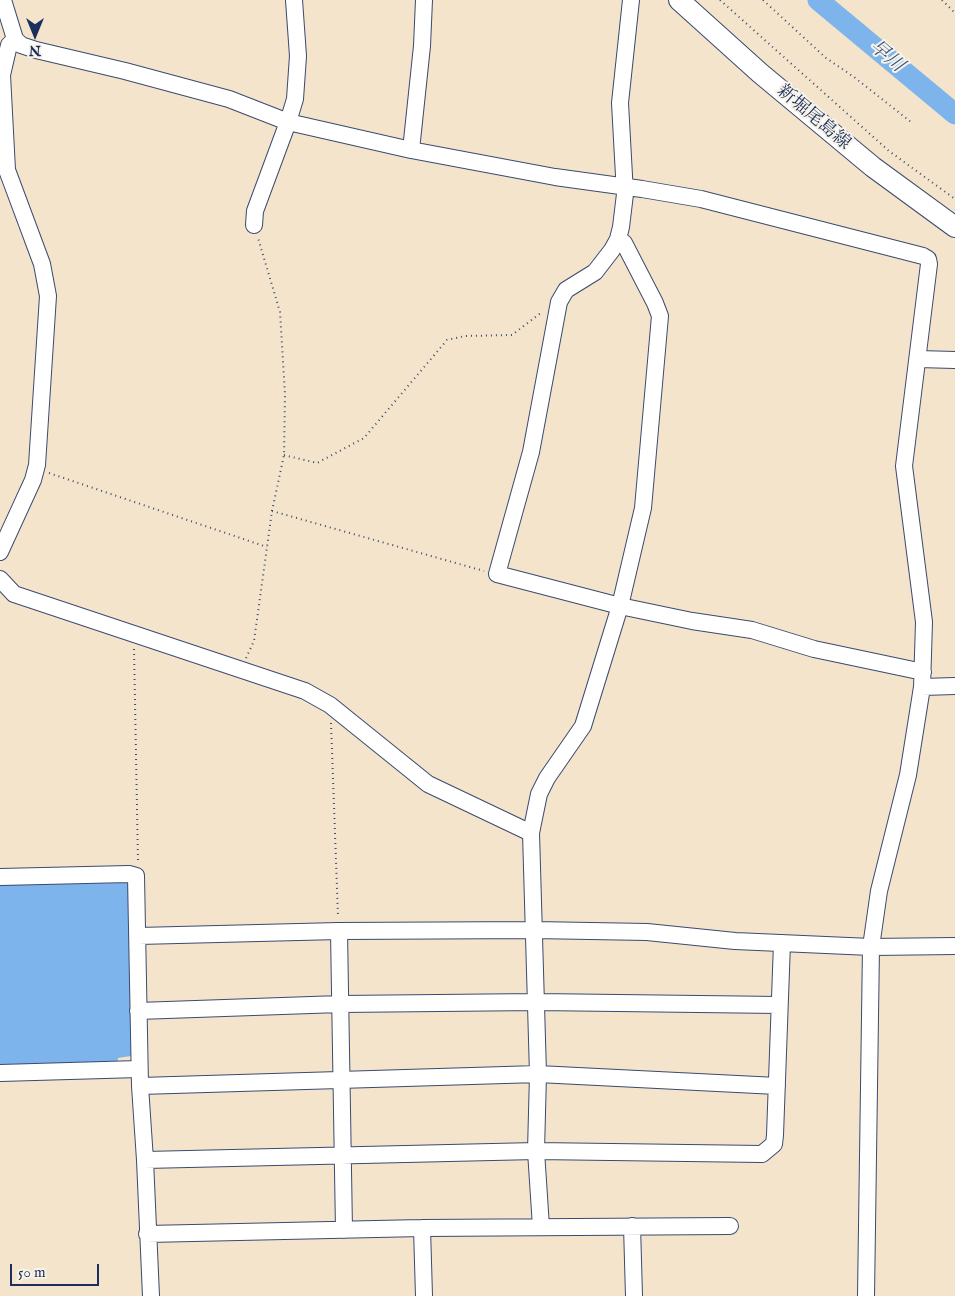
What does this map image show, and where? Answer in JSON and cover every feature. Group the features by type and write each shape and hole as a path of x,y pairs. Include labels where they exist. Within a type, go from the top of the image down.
{"main road":[{"name":"新堀尾島線","path":"679,0 760,73 873,167 955,227"}],"street":[{"path":"3,0 15,39 21,44 36,50 126,71 229,99 288,122 411,150 555,177 700,199 923,256 928,259 918,359 904,466 924,622 923,680 908,775 879,891 871,947 866,1296"},
{"path":"254,225 255,210 295,100 298,56 294,0"},
{"path":"411,150 422,46 424,0"},
{"path":"631,0 620,103 625,194 618,239 595,272 566,290 559,302 531,452 497,574 620,606 692,621 752,630 923,680 955,686"},
{"path":"0,552 33,480 36,469 40,447 48,296 42,264 8,170 2,75 9,45 15,39"},
{"path":"541,1227 536,1150 537,1002 531,833 539,794 547,778 584,726 620,606 643,508 660,316 624,243 618,239"},
{"path":"918,359 955,360"},
{"path":"0,579 14,594 305,691 330,705 428,784 531,833"},
{"path":"0,876 129,874 136,876 139,1069 151,1296"},
{"path":"138,936 339,931 534,930 647,932 735,941 871,947 955,946"},
{"path":"339,931 344,1230"},
{"path":"145,1160 536,1150 762,1154 774,1144 782,943"},
{"path":"138,1011 340,1004 537,1002 779,1005"},
{"path":"0,1072 139,1069"},
{"path":"140,1086 538,1074 777,1086"},
{"path":"632,1226 634,1296"},
{"path":"147,1234 422,1228 730,1226"},
{"path":"422,1228 424,1296"}],"path":[{"path":"720,0 889,151 955,199"},
{"path":"763,0 826,58 854,77 911,122"},
{"path":"942,0 955,13"},
{"path":"241,669 254,641 272,511 284,456 285,394 280,312 254,225"},
{"path":"284,456 318,463 364,438 447,340 465,336 512,335 548,307 559,302"},
{"path":"36,469 267,547"},
{"path":"272,511 497,574"},
{"path":"133,634 138,871 136,876"},
{"path":"330,705 339,931"}],"water":[{"path":"127,883 129,888 131,1056 118,1058 117,1066 0,1069 0,884"}],"waterway":[{"name":"早川","path":"818,0 955,114"}]}
